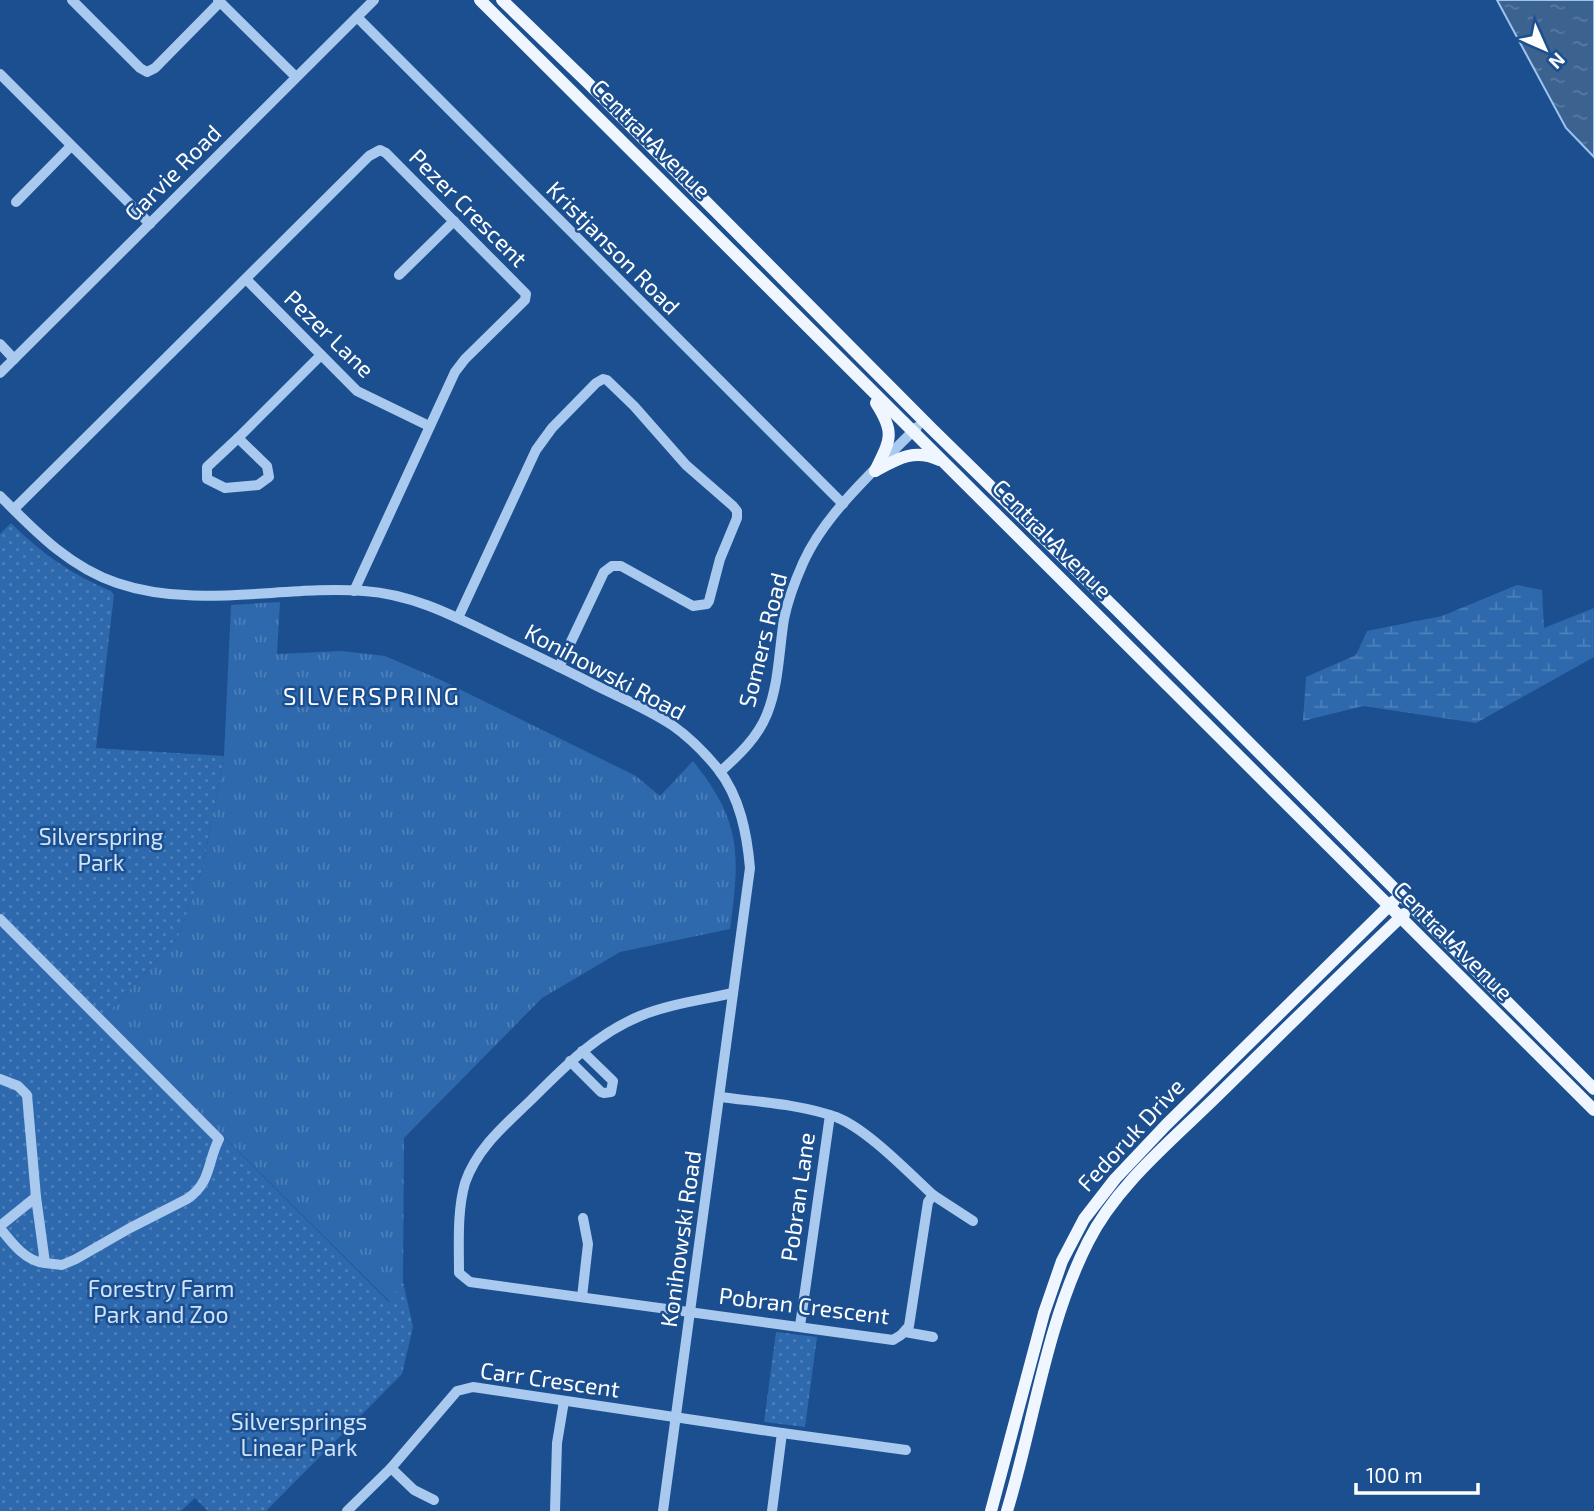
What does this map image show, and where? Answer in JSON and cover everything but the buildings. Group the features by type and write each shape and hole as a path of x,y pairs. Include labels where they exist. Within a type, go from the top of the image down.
{"main road":[{"name":"Central Avenue","path":"480,0 1594,1110"},
{"name":"Central Avenue","path":"502,0 589,83 923,420 1105,598 1594,1088"},
{"path":"863,382 885,416 889,429 886,447 875,471"},
{"path":"875,471 896,459 915,453 944,463"},
{"name":"Fedoruk Drive","path":"991,1511 1053,1283 1084,1219 1115,1179 1166,1125 1400,895"},
{"name":"Fedoruk Drive","path":"1007,1511 1064,1298 1089,1240 1114,1202 1159,1153 1411,907"}],"street":[{"path":"72,0 147,72 155,68 219,1 296,77"},
{"name":"Garvie Road","path":"0,373 374,0"},
{"name":"Kristjanson Road","path":"357,18 843,504"},
{"path":"0,74 150,224"},
{"path":"16,202 71,146"},
{"name":"Pezer Crescent","path":"13,509 380,150 454,220 526,294 525,300 460,365 429,426 354,591"},
{"path":"399,275 454,220"},
{"name":"Pezer Lane","path":"246,279 357,391 429,426"},
{"path":"0,344 14,359"},
{"path":"238,438 267,466 269,477 258,485 225,488 207,479 207,467 321,355"},
{"path":"458,618 531,457 541,442 596,383 607,380 686,465 733,506 737,511 737,518 706,604 693,606 621,566 612,566 604,572 559,667"},
{"name":"Somers Road","path":"720,772 740,754 766,715 776,683 790,597 804,559 843,504 923,420"},
{"name":"Konihowski Road","path":"0,496 60,554 125,586 185,595 354,591 394,594 425,604 559,667 672,725 696,745 720,772 736,801 747,835 750,868 663,1511"},
{"path":"0,919 219,1139 200,1191 62,1265 38,1263 26,1256 0,1227 36,1197"},
{"path":"582,1051 612,1082 611,1092 601,1091 570,1062 582,1051 616,1028 640,1016 733,993"},
{"name":"Pobran Crescent","path":"570,1062 489,1141 474,1161 465,1184 461,1207 458,1273 470,1282 893,1340 905,1332 911,1317 928,1202 933,1195"},
{"path":"0,1079 18,1086 27,1095 45,1263"},
{"path":"720,1097 817,1111 857,1128 933,1195 973,1221"},
{"name":"Pobran Lane","path":"800,1326 830,1115"},
{"path":"582,1297 589,1244 583,1218"},
{"path":"905,1332 933,1337"},
{"name":"Carr Crescent","path":"346,1511 391,1468 457,1391 464,1388 906,1450"},
{"path":"555,1511 557,1443 564,1401"},
{"path":"772,1511 782,1433"},
{"path":"391,1468 414,1490 434,1500"}],"green space":[{"name":"Forestry Farm Park and Zoo","path":"11,523 58,562 114,595 96,748 224,756 202,871 178,937 104,1017 389,1302 403,1282 413,1327 402,1374 266,1511 208,1511 195,1498 181,1511 0,1511 0,534"},
{"path":"1517,585 1542,590 1544,628 1594,608 1594,657 1476,723 1363,706 1303,721 1306,677 1356,655 1367,631 1442,616"},
{"path":"280,602 277,654 342,651 385,656 441,680 636,776 660,796 693,761 721,802 734,840 736,859 730,929 620,952 542,998 404,1138 403,1282 390,1302 104,1017 178,937 202,871 224,756 231,605"},
{"path":"776,1332 817,1337 805,1427 764,1422"}],"water":[{"path":"1497,0 1594,0 1594,157 1566,128"}],"district":[{"name":"SILVERSPRING","path":"372,697"}],"park label":[{"name":"Silverspring Park","path":"101,850"},
{"name":"Silversprings Linear Park","path":"299,1435"}]}
